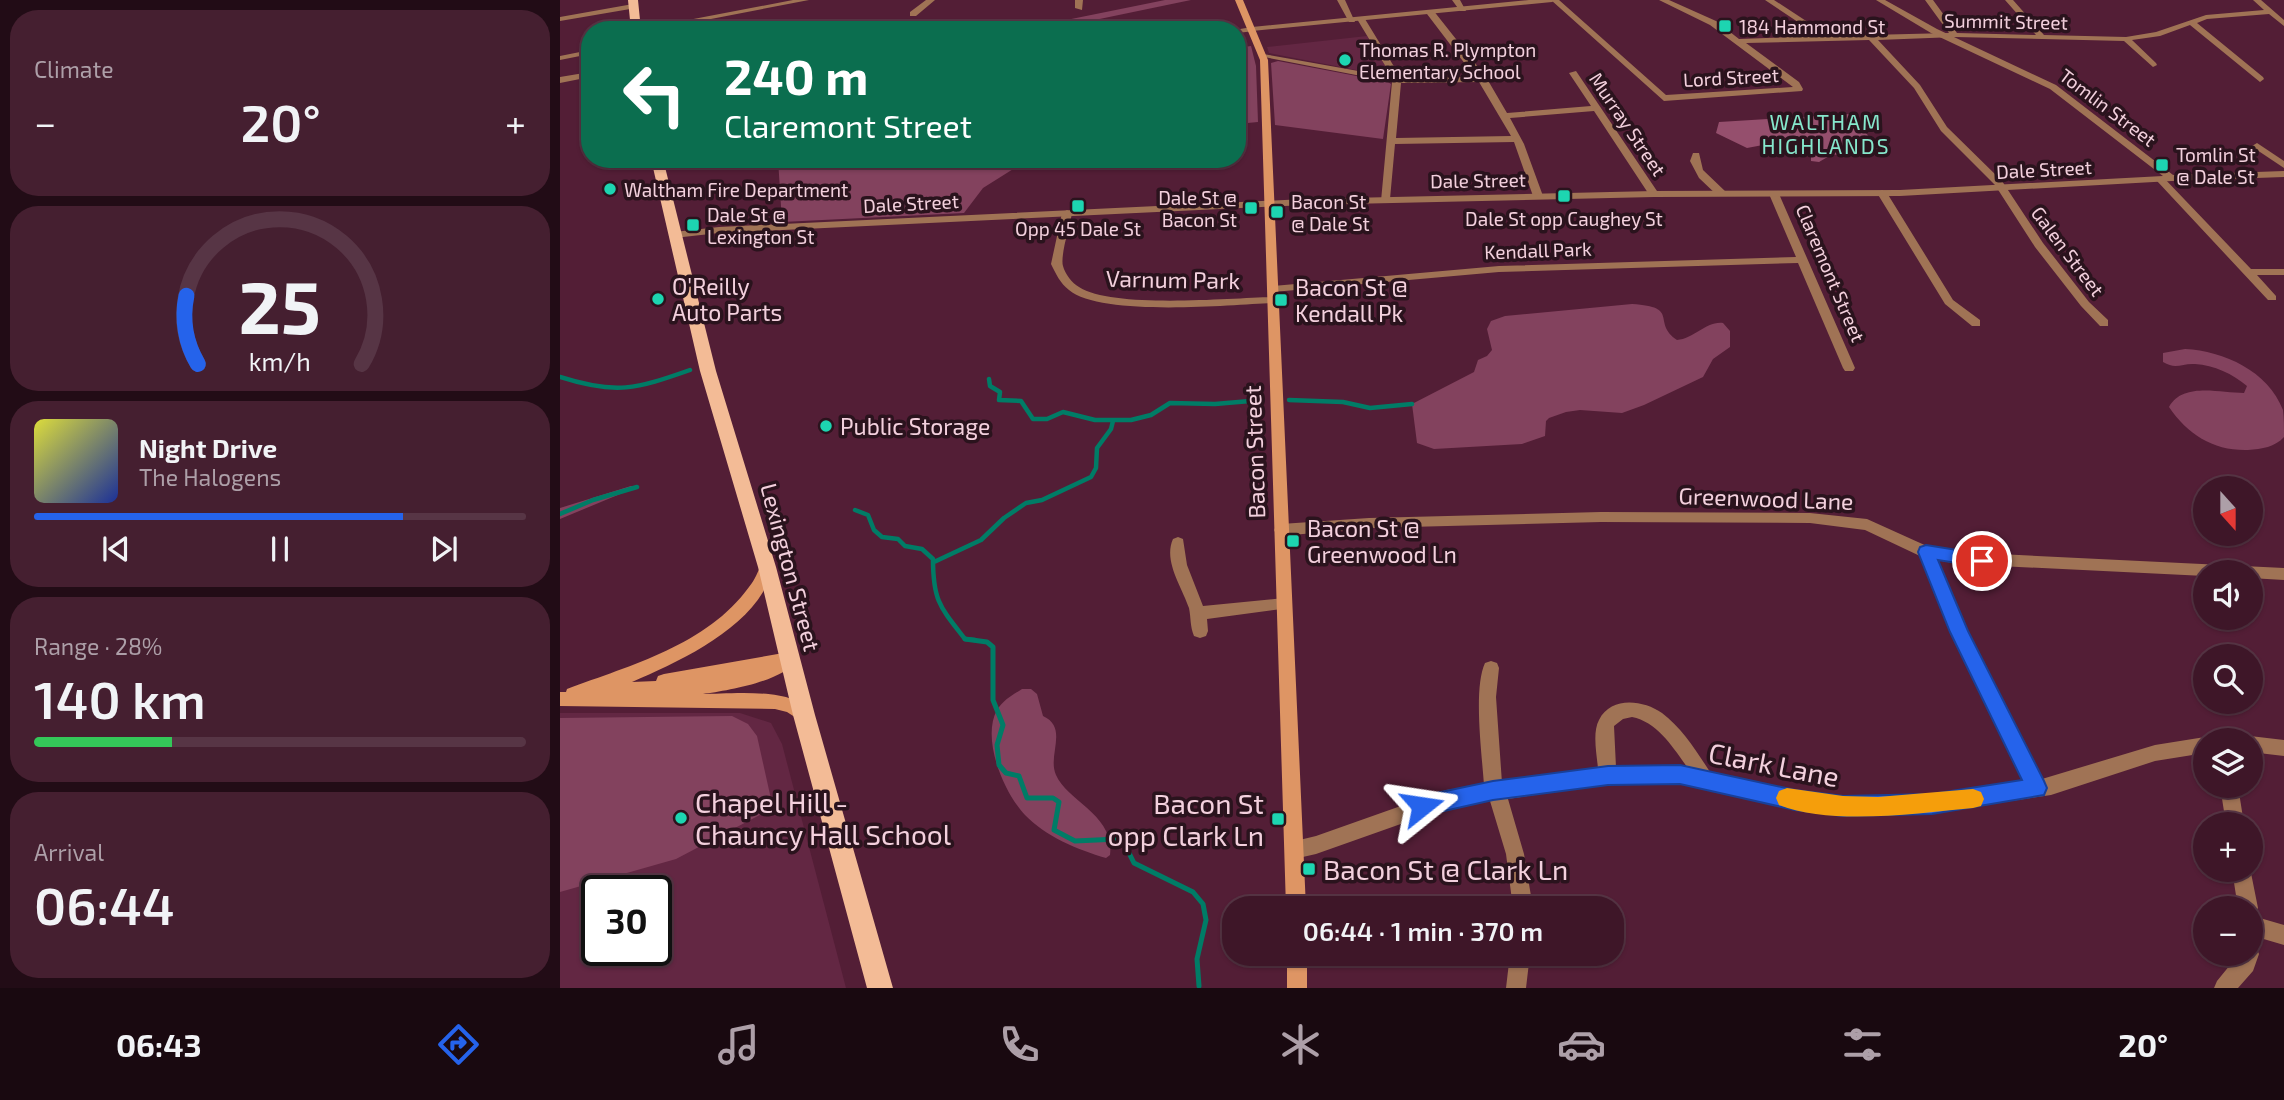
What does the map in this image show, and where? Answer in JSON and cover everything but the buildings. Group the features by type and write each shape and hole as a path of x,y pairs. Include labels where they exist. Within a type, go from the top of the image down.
{"main road":[{"name":"Bacon Street","path":"1239,0 1263,56 1296,896"},
{"path":"633,3 636,21"},
{"name":"Lexington Street","path":"659,168 711,382 767,567 789,660 880,988"},
{"path":"562,696 640,672 690,644 745,604 758,589 767,567"},
{"path":"562,696 636,688 733,684 758,677 789,660"},
{"path":"562,696 775,702 791,706 804,715"},
{"path":"1297,966 1297,988"}],"street":[{"path":"688,21 805,0"},
{"path":"913,14 931,0"},
{"path":"1341,0 1357,19 1397,80 1385,199"},
{"path":"1456,0 1463,9"},
{"path":"1246,30 1554,0"},
{"name":"Lord Street","path":"1554,0 1664,98 1799,89 1738,41"},
{"path":"1663,0 1708,20 1738,41"},
{"path":"1769,0 1828,38"},
{"name":"Tomlin Street","path":"1880,0 1942,35 2053,87 2172,178"},
{"path":"1929,0 1955,35"},
{"path":"2009,0 2042,37"},
{"path":"2257,0 2284,24"},
{"path":"560,19 633,3"},
{"path":"1430,12 1483,79 1505,116 1529,165 1538,196"},
{"name":"Summit Street","path":"1738,41 1942,35 2126,39 2157,34 2190,21 2216,15 2270,12"},
{"path":"2190,21 2260,79"},
{"name":"Galen Street","path":"1871,37 1917,86 1944,129 2002,189 2039,246 2085,304 2104,323"},
{"path":"2126,39 2153,65"},
{"path":"560,58 581,54"},
{"path":"1263,56 1397,80 1483,79"},
{"name":"Murray Street","path":"1573,74 1654,194"},
{"path":"560,80 581,76"},
{"path":"1505,116 1597,108"},
{"path":"1391,141 1516,139"},
{"path":"2257,146 2284,165"},
{"path":"1696,155 1696,168 1722,194"},
{"name":"Dale Street","path":"674,235 700,231 1270,203 1654,194 1882,193 2284,174"},
{"path":"2160,179 2272,298"},
{"path":"1882,193 1949,302 1976,323"},
{"name":"Claremont Street","path":"1774,194 1849,368"},
{"name":"Varnum Park","path":"1067,213 1056,264 1063,278 1083,295 1136,304 1273,295"},
{"name":"Kendall Park","path":"1273,295 1499,269 1804,260"},
{"path":"2247,272 2284,272"},
{"name":"Greenwood Lane","path":"1281,530 1378,523 1601,517 1820,519 1867,525 1926,552 1982,561 2284,574"},
{"path":"1178,543 1176,557 1200,613 1199,631"},
{"path":"1926,552 1964,642 2037,788"},
{"path":"1200,613 1284,604"},
{"path":"1491,668 1488,697 1494,790 1515,854 1521,896"},
{"path":"1608,776 1606,723 1620,712 1638,710 1658,719 1667,728 1704,778"},
{"path":"2263,746 2284,748"},
{"name":"Clark Lane","path":"1294,850 1316,845 1446,799 1494,790 1608,776 1680,774 1795,800 1843,806 1932,804 2037,788 2155,753 2193,747"},
{"path":"2263,928 2284,935"},
{"path":"1516,988 1519,966"},
{"path":"2224,988 2244,966"}],"shaded area":[{"path":"1165,0 1191,0 1090,21 1061,21"},
{"name":"Thomas R. Plympton Elementary School","path":"1367,36 1392,77 1269,53 1267,47"},
{"path":"1251,46 1256,66 1258,122 1246,123 1246,47"},
{"path":"1278,61 1391,84 1383,139 1275,125 1271,63"},
{"path":"1850,114 1882,152 1831,155 1819,162 1811,161 1811,156 1784,137 1760,140 1763,145 1747,148 1716,133 1719,122"},
{"path":"779,168 1015,168 983,188 964,213 782,222"},
{"path":"1632,304 1656,308 1661,312 1666,327 1677,340 1711,325 1723,323 1730,331 1730,347 1713,359 1703,377 1644,405 1622,413 1580,410 1566,412 1546,421 1545,436 1522,444 1434,449 1417,443 1412,404 1474,372 1478,360 1492,350 1487,329 1491,321 1505,316"},
{"path":"2185,349 2215,354 2256,374 2276,396 2283,410 2284,437 2268,447 2236,450 2213,444 2185,426 2169,407 2175,399 2183,394 2202,391 2244,393 2247,386 2229,374 2209,366 2172,366 2163,362 2163,353"},
{"path":"631,486 637,487 560,519 560,508"},
{"path":"1022,689 1031,689 1037,694 1043,716 1055,727 1056,775 1105,829 1110,841 1110,855 1106,858 1052,836 1033,823 1017,805 1003,780 993,750 993,722 1002,703"},
{"name":"Chapel Hill - Chauncy Hall School","path":"560,713 740,713 771,723 782,744 846,988 560,988"},
{"path":"732,716 748,724 757,736 773,808 676,859 620,875 581,875 581,886 560,892 560,718"}],"waterway":[{"path":"560,377 612,388 655,382 690,370"},
{"path":"989,379 990,386 1000,392 999,400 1021,401 1033,419 1047,419 1063,412 1095,420 1131,420 1151,415 1170,403 1215,404 1262,400"},
{"path":"1289,400 1343,402 1370,408 1412,404"},
{"path":"934,562 981,540 1004,518 1026,503 1042,500 1091,477 1096,468 1097,448 1111,429 1113,421"},
{"path":"560,514 593,500 637,487"},
{"path":"855,510 868,515 874,530 882,537 898,539 905,546 922,549 933,559 934,585 940,603 965,639"},
{"path":"965,639 975,640"},
{"path":"965,639 987,642 993,647 993,700 1003,725 997,745 999,765 1006,773 1019,776 1027,798 1053,798 1059,802 1054,830 1075,841 1118,839 1125,845 1134,863 1193,892 1203,904 1206,920 1197,959 1199,986"}],"slow traffic":[{"path":"1787,798 1843,806 1878,807 1973,799"}],"place":[{"name":"184 Hammond St","path":"1725,26"},
{"name":"Thomas R. Plympton Elementary School","path":"1345,60"},
{"name":"Tomlin St @ Dale St","path":"2162,165"},
{"name":"Waltham Fire Department","path":"610,189"},
{"name":"Dale St opp Caughey St","path":"1564,196"},
{"name":"Opp 45 Dale St","path":"1078,206"},
{"name":"Dale St @ Bacon St","path":"1251,208"},
{"name":"Bacon St @ Dale St","path":"1277,212"},
{"name":"Dale St @ Lexington St","path":"693,225"},
{"name":"O'Reilly Auto Parts","path":"658,299"},
{"name":"Bacon St @ Kendall Pk","path":"1281,300"},
{"name":"Public Storage","path":"826,426"},
{"name":"Bacon St @ Greenwood Ln","path":"1293,541"},
{"name":"Chapel Hill - Chauncy Hall School","path":"681,818"},
{"name":"Bacon St opp Clark Ln","path":"1278,819"},
{"name":"Bacon St @ Clark Ln","path":"1309,869"}],"district":[{"name":"WALTHAM HIGHLANDS","path":"1826,133"}],"route":[{"path":"1422,806 1493,790 1608,776 1680,774 1795,800 1878,807 1932,804 2037,788 1959,632 1926,552 1982,561"}]}
